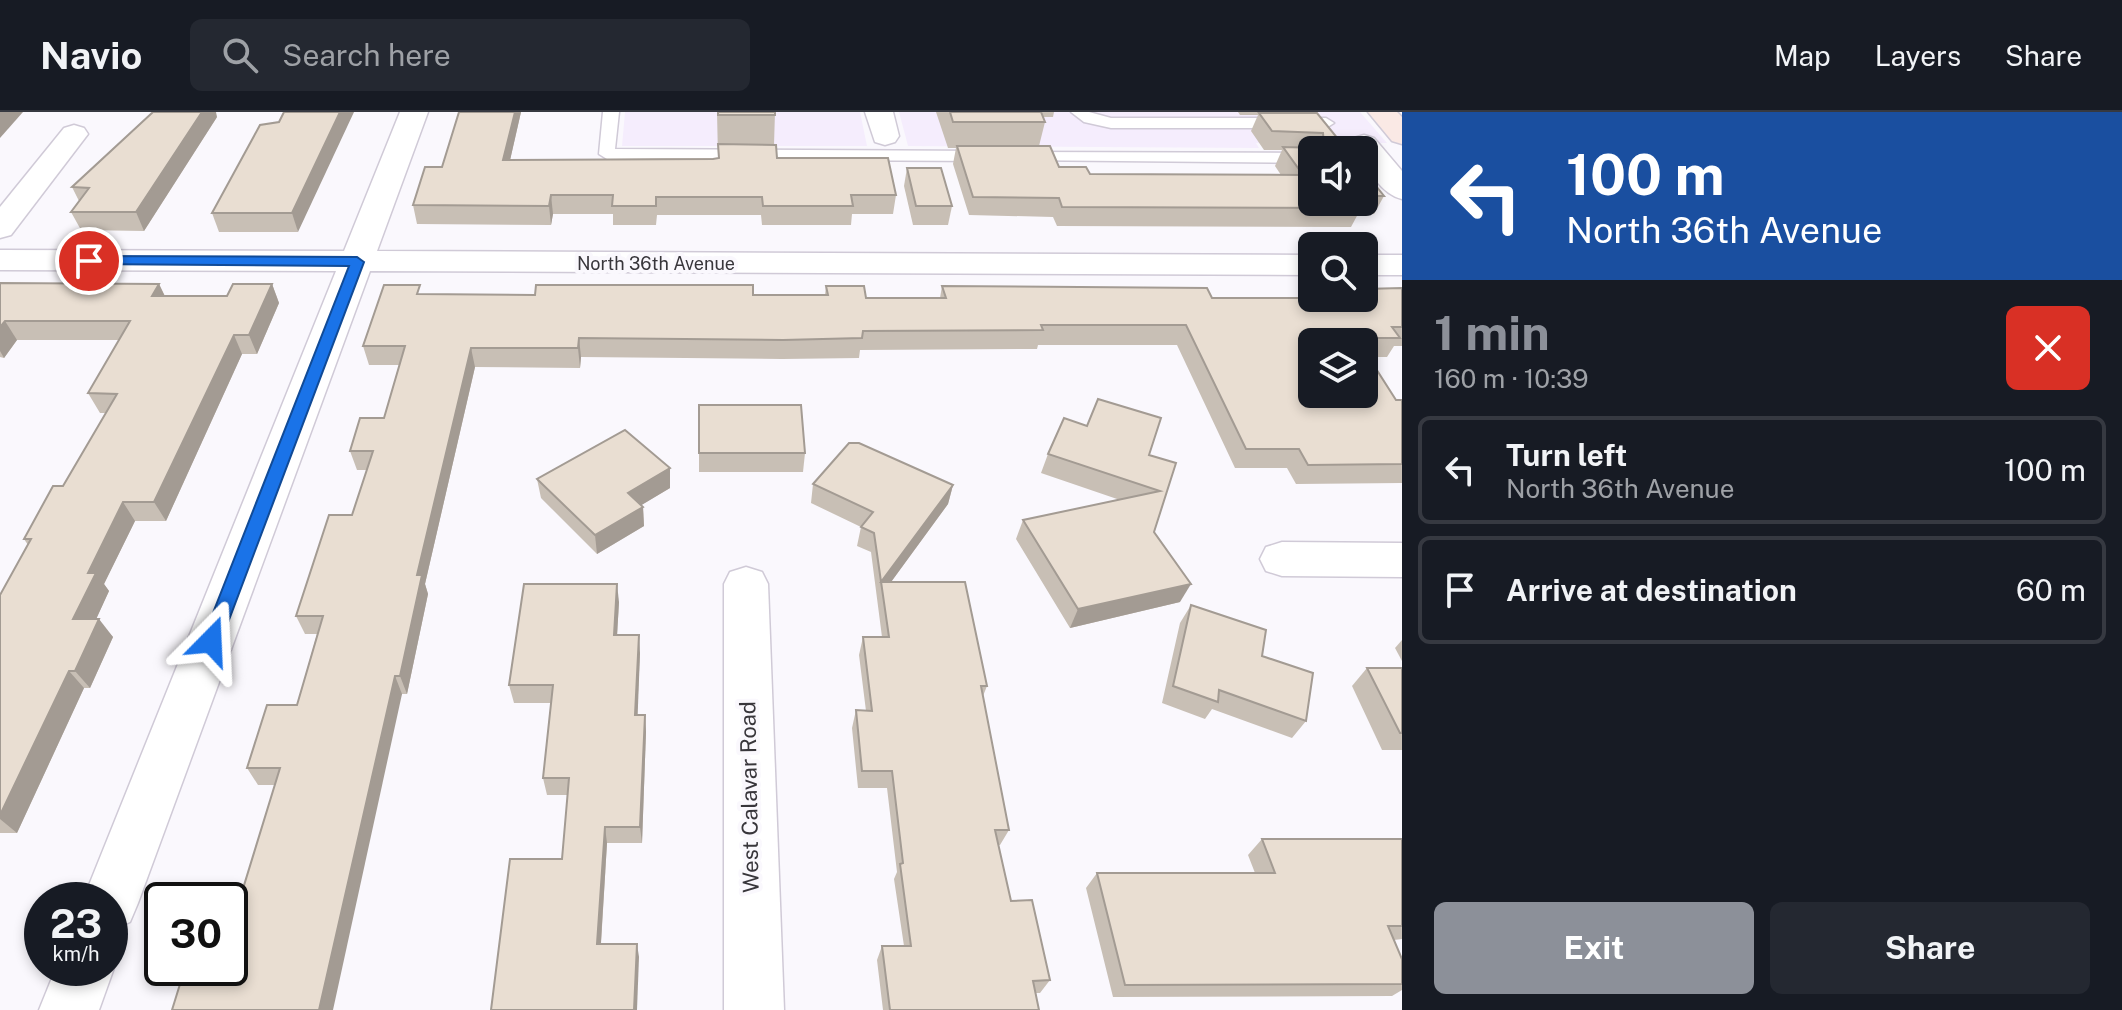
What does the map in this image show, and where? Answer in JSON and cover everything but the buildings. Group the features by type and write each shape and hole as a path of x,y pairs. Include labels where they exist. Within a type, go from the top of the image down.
{"main road":[{"path":"1382,112 1402,135"}],"street":[{"path":"118,882 414,112"},
{"path":"0,228 74,134"},
{"path":"1378,165 1402,190"},
{"name":"North 36th Avenue","path":"0,260 1298,265"},
{"path":"1378,265 1402,265"},
{"path":"1282,559 1402,560"},
{"name":"West Calavar Road","path":"746,584 754,1010"},
{"path":"69,1010 78,986"}],"lane":[{"path":"611,112 607,154 1298,158"},
{"path":"1079,112 1089,119 1111,123 1326,123"}],"shaded area":[{"path":"625,112 860,112 867,146 622,146"},
{"path":"899,112 1360,112 1387,143 1378,143 1378,136 1298,136 1298,143 1256,143 1259,148 908,146"}],"route":[{"path":"89,261 357,262 211,641"}]}
